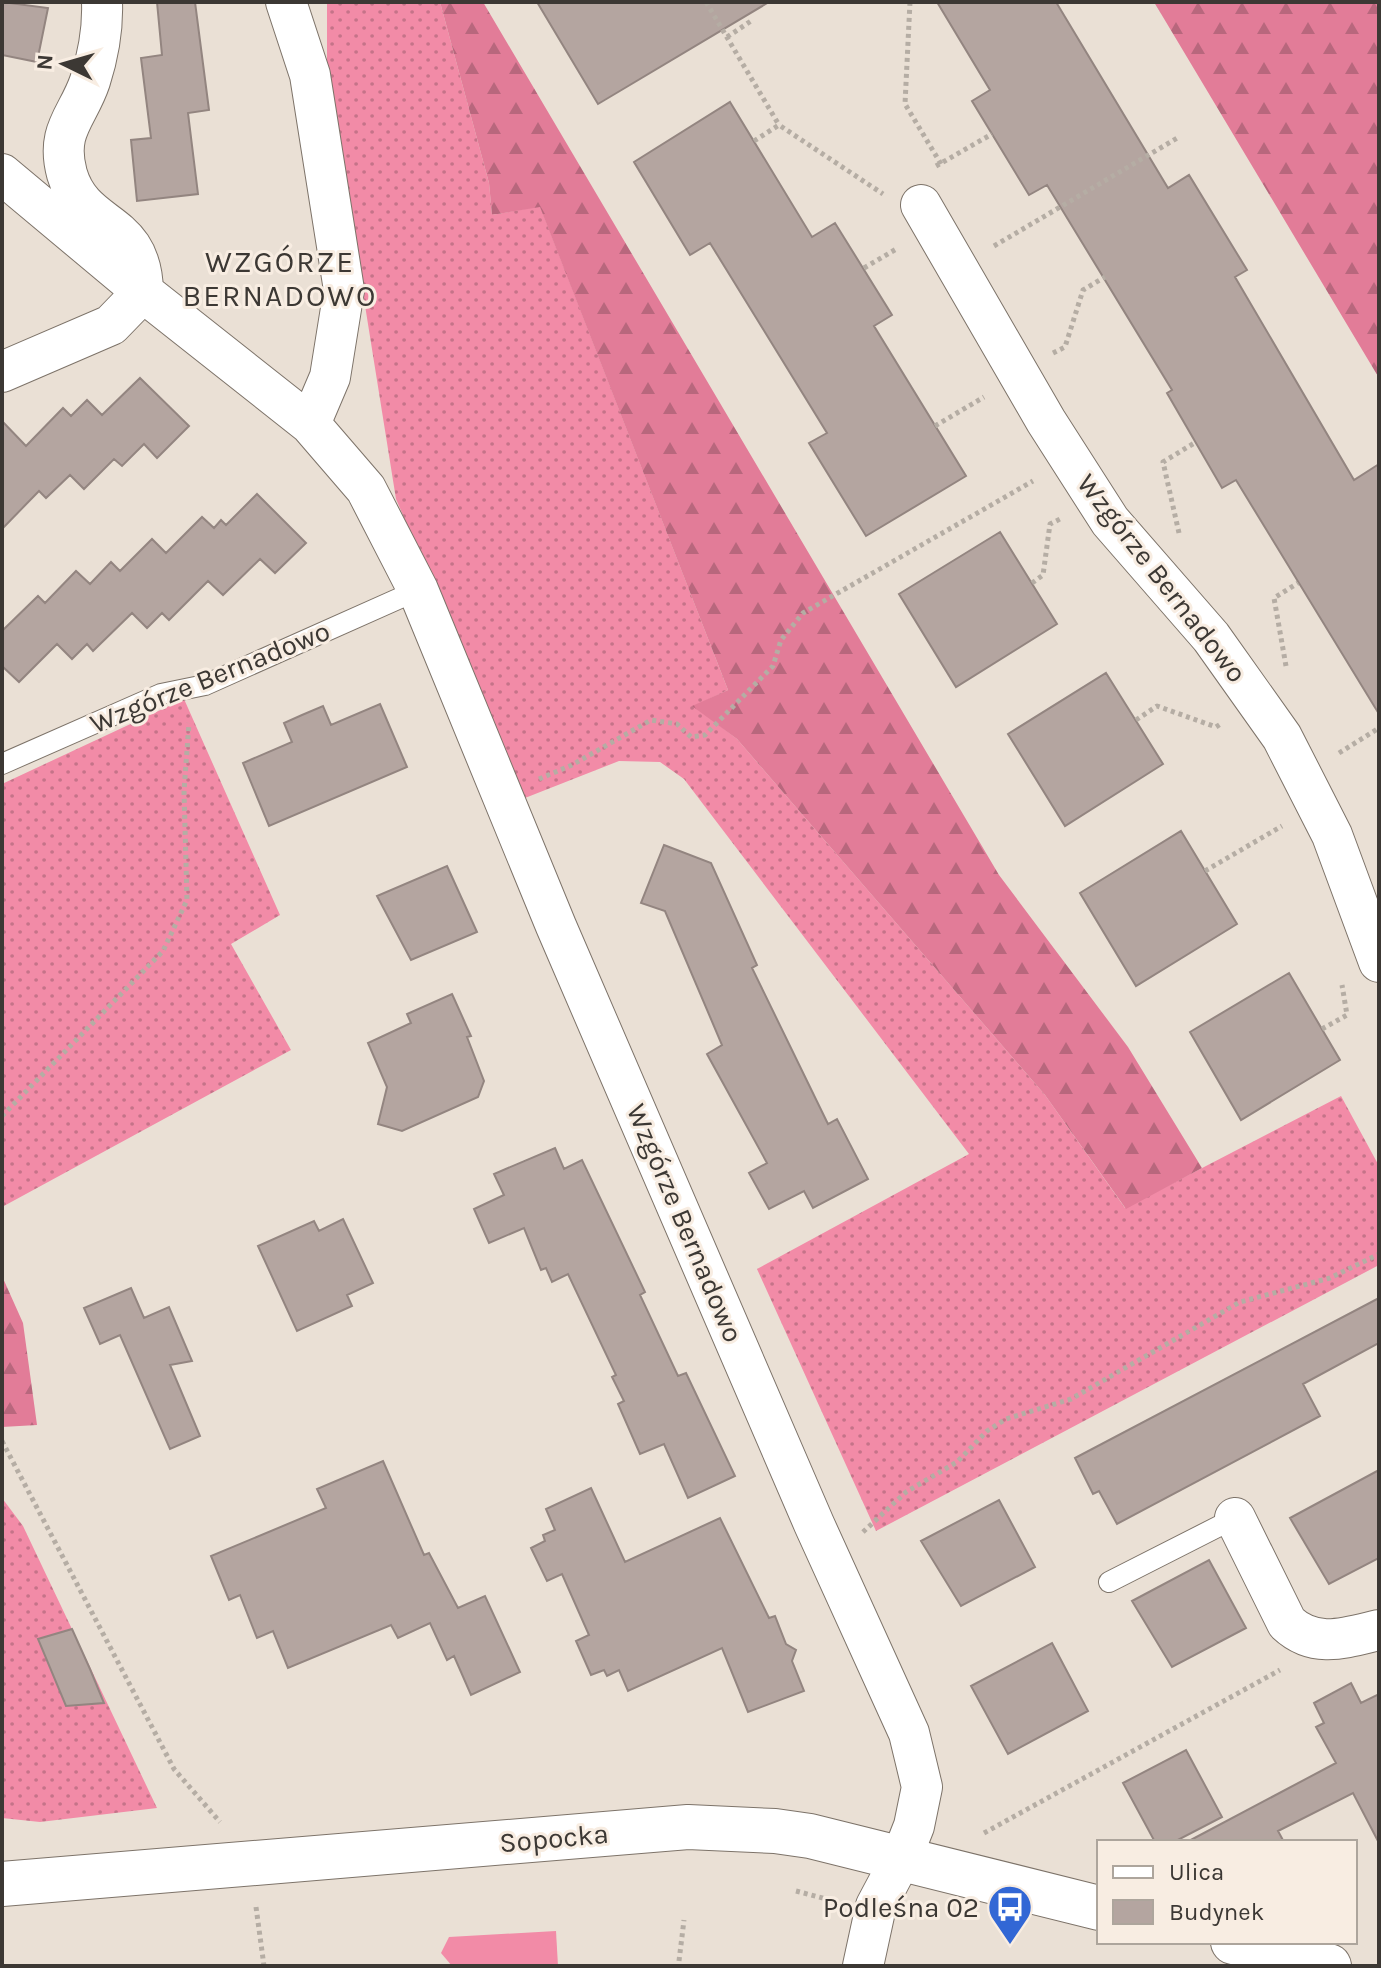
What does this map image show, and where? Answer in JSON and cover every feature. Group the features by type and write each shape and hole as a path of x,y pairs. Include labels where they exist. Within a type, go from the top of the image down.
{"main road":[{"name":"Sopocka","path":"2,1884 688,1827 775,1831 1097,1908"},
{"path":"1241,1944 1329,1966"}],"street":[{"path":"2,372 111,325 143,292 143,266 131,242 83,205 68,176 63,148 70,118 89,84 100,36 102,2"},
{"path":"286,2 310,75 344,290 330,377 310,424"},
{"name":"Wzgórze Bernadowo","path":"2,174 143,292 310,424 366,489 418,590 501,795 830,1559 909,1733 922,1787 914,1826 901,1859 876,1906 863,1966"},
{"name":"Wzgórze Bernadowo","path":"916,188 957,268 1018,374 1096,499 1211,637 1282,737 1332,835 1379,962"},
{"path":"1235,1518 1287,1623 1297,1632 1318,1640 1334,1640 1379,1630"}],"lane":[{"name":"Wzgórze Bernadowo","path":"2,764 161,694 205,685 418,590"},
{"path":"1109,1582 1235,1518"}],"path":[{"path":"706,2 779,125 886,196 916,188 941,164 992,134"},
{"path":"910,2 905,104 941,164"},
{"path":"727,37 751,21"},
{"path":"754,141 779,125"},
{"path":"957,268 1179,137"},
{"path":"935,426 1065,347 1083,290 1105,277"},
{"path":"1139,554 1180,532 1163,462 1196,442"},
{"path":"501,795 572,765 651,720 677,724 691,737 705,735 773,666 781,640 803,613 1070,458"},
{"path":"1032,583 1043,575 1050,524 1096,499"},
{"path":"1136,720 1157,706 1216,727 1288,674 1274,598 1298,583"},
{"path":"2,1116 163,951 181,913 187,900 187,730 205,685"},
{"path":"1205,871 1317,806"},
{"path":"830,1559 906,1492 957,1462 987,1431 1006,1419 1071,1399 1240,1302 1330,1278 1379,1254"},
{"path":"2,1441 174,1769 220,1823"},
{"path":"974,1839 1283,1669"},
{"path":"250,1862 264,1966"},
{"path":"679,1961 684,1920"}],"shaded area":[{"path":"327,2 440,2 489,183 492,215 540,206 728,690 694,706 737,739 1045,1095 1125,1208 1341,1096 1379,1166 1379,1265 876,1531 757,1269 969,1154 684,779 660,762 619,761 525,798 396,499 327,68"},
{"path":"184,699 280,915 231,944 291,1050 2,1207 2,784"},
{"path":"2,1498 23,1526 157,1808 40,1822 2,1818"},
{"path":"556,1931 558,1966 452,1966 441,1953 449,1937"}],"green space":[{"path":"440,2 483,2 999,875 1128,1047 1202,1168 1126,1209 1045,1095 737,739 692,706 728,690 540,207 492,215 489,183"},
{"path":"1154,2 1379,2 1379,378"},
{"path":"2,1276 23,1323 37,1425 2,1427"}],"building":[{"path":"2,2 48,8 37,62 2,55"},
{"path":"157,2 195,2 209,110 188,113 198,194 137,201 131,140 151,138 141,58 162,55"},
{"path":"537,2 769,2 598,104"},
{"path":"937,2 1056,2 1168,188 1189,175 1247,270 1235,277 1354,480 1379,464 1379,714 1236,480 1222,488 1167,393 1172,390 1047,185 1029,195 972,101 990,90"},
{"path":"730,102 812,237 835,223 892,315 874,326 966,476 866,536 809,443 827,433 710,243 690,255 634,162"},
{"path":"140,378 189,426 157,458 144,444 122,466 114,459 84,489 70,475 46,498 39,491 2,529 2,421 26,446 63,408 71,416 87,400 102,415"},
{"path":"257,494 306,543 275,573 260,559 223,595 208,581 169,620 162,613 147,628 132,613 93,651 87,644 72,659 57,644 19,682 2,666 2,631 38,596 45,603 76,571 90,584 111,562 120,571 152,539 166,553 202,517 214,528 221,520 226,525"},
{"path":"1000,532 1057,624 956,687 899,594"},
{"path":"1106,673 1163,764 1065,826 1008,734"},
{"path":"380,704 407,767 269,826 243,763 292,742 284,723 302,715 323,706 331,725"},
{"path":"1181,831 1237,924 1136,986 1080,893"},
{"path":"664,845 711,863 757,965 752,968 828,1124 837,1119 868,1179 813,1208 804,1191 769,1209 749,1173 767,1163 707,1054 722,1045 665,911 641,903"},
{"path":"447,866 477,932 411,960 377,896"},
{"path":"1289,973 1340,1060 1241,1120 1190,1032"},
{"path":"452,994 471,1036 467,1037 484,1081 478,1097 402,1131 378,1124 387,1087 368,1043 411,1023 407,1014"},
{"path":"555,1148 564,1169 582,1160 645,1292 640,1295 678,1376 686,1373 735,1476 688,1498 664,1444 640,1454 618,1404 624,1401 612,1377 616,1375 568,1274 552,1282 546,1268 541,1270 524,1228 489,1243 474,1209 504,1195 494,1174"},
{"path":"343,1219 373,1283 347,1295 352,1306 297,1331 258,1246 314,1221 319,1231"},
{"path":"131,1288 144,1318 169,1307 192,1361 170,1365 200,1436 170,1449 120,1335 100,1344 84,1308"},
{"path":"1379,1298 1379,1343 1303,1384 1320,1416 1117,1524 1099,1491 1093,1494 1075,1458"},
{"path":"383,1461 424,1555 429,1553 458,1608 485,1596 520,1672 471,1695 454,1656 447,1660 430,1623 398,1638 391,1625 288,1668 273,1631 257,1638 240,1595 229,1600 211,1556 326,1508 317,1489"},
{"path":"1379,1470 1379,1558 1329,1584 1290,1518"},
{"path":"591,1488 625,1562 720,1518 769,1618 775,1616 786,1644 796,1650 792,1661 804,1691 748,1712 722,1648 628,1691 619,1670 607,1676 604,1670 591,1675 576,1641 589,1635 562,1574 547,1581 531,1548 545,1541 543,1535 555,1530 546,1509"},
{"path":"999,1500 1035,1567 961,1606 921,1541"},
{"path":"1209,1560 1246,1628 1172,1667 1132,1601"},
{"path":"72,1629 104,1703 66,1706 38,1639"},
{"path":"1052,1643 1088,1711 1008,1754 971,1686"},
{"path":"1351,1683 1361,1703 1379,1694 1379,1843 1353,1793 1278,1831 1283,1840 1191,1840 1336,1763 1316,1727 1324,1723 1314,1703"},
{"path":"1186,1750 1222,1817 1178,1840 1154,1840 1123,1783"}],"place":[{"name":"Podleśna 02","path":"1010,1946"}],"district":[{"name":"WZGÓRZE BERNADOWO","path":"280,279"}]}
